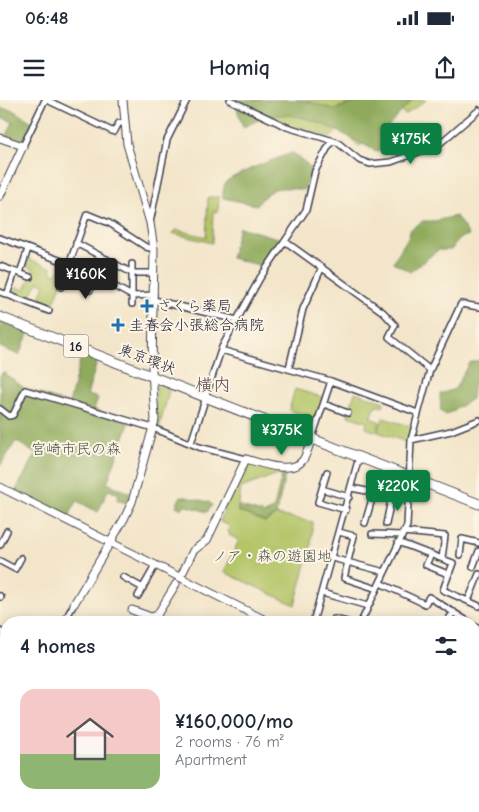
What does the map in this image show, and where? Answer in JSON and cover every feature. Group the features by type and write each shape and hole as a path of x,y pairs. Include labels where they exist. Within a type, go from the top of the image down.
{"highway":[{"name":"東京環状","path":"0,311 410,474 479,504"},
{"name":"東京環状","path":"0,317 152,373"},
{"name":"東京環状","path":"312,436 359,456 479,498"}],"street":[{"path":"0,196 3,183 46,100 114,132 119,123 124,122"},
{"path":"67,616 132,502 153,428 155,413 152,373 154,249 150,223 127,144 123,100"},
{"path":"150,223 167,140 187,100"},
{"path":"230,100 287,126 332,140 364,163 391,162 438,145 479,110"},
{"path":"0,138 23,146"},
{"path":"191,444 221,350 260,278 306,210 315,172 332,140"},
{"path":"61,287 87,214 109,223 146,247 154,249"},
{"path":"0,238 70,263 132,296 154,298 237,320"},
{"path":"286,242 383,312 396,325 389,337 430,370"},
{"path":"76,243 132,273 154,273"},
{"path":"7,295 28,249"},
{"path":"65,276 90,290 107,259"},
{"path":"132,264 132,304"},
{"path":"0,266 30,277"},
{"path":"289,368 303,309 322,267"},
{"path":"0,292 49,311"},
{"path":"364,616 407,526 411,440 430,370 460,304 479,307"},
{"path":"221,350 331,381 418,413"},
{"path":"0,409 9,416 13,415 25,390 153,428 191,444 246,459 286,467 296,466 303,460 331,381"},
{"path":"324,404 348,413"},
{"path":"411,440 451,431 479,420"},
{"path":"315,616 346,510 359,456"},
{"path":"182,572 193,551 208,537 246,459"},
{"path":"327,472 318,502 346,510"},
{"path":"0,487 252,616"},
{"path":"351,488 409,499"},
{"path":"322,489 349,497"},
{"path":"365,523 374,492"},
{"path":"386,524 392,495"},
{"path":"0,545 7,531"},
{"path":"339,532 354,536 344,578 377,588"},
{"path":"372,534 445,536 442,558"},
{"path":"460,555 462,540 479,544"},
{"path":"398,542 452,563 443,590 479,606"},
{"path":"473,567 479,551"},
{"path":"431,554 426,565 448,574"},
{"path":"0,561 15,570 21,558"},
{"path":"332,558 385,572"},
{"path":"138,596 156,566"},
{"path":"468,601 479,574"},
{"path":"123,577 143,588"},
{"path":"380,583 425,604 429,596 460,616"},
{"path":"157,616 176,584"},
{"path":"322,593 368,606"},
{"path":"132,610 148,616"},
{"path":"451,616 454,612"}],"green space":[{"path":"232,100 426,100 405,115 399,108 378,126 391,142 370,147 364,143 359,146 340,128 330,138 292,127"},
{"path":"234,100 303,100 334,109 364,100 412,100 384,131 383,150 376,151 315,121 301,117 276,115 263,118 243,127"},
{"path":"0,108 13,110 32,122 22,143 6,137 13,122 3,118 0,119"},
{"path":"293,153 308,165 311,172 304,190 277,188 268,193 257,205 223,198 224,186 230,179"},
{"path":"208,197 219,197 218,212 213,211 212,243 172,233 177,230 206,237"},
{"path":"456,216 469,235 460,238 451,250 438,250 410,272 393,262 409,236 410,230 423,221 435,221"},
{"path":"239,227 285,240 266,267 231,258"},
{"path":"27,258 52,268 51,272 57,274 62,263 68,267 51,310 38,304 45,284 38,282 28,301 14,295 17,287 25,290 34,269 24,265"},
{"path":"0,321 29,332 19,355 0,347"},
{"name":"宮崎市民の森","path":"82,352 98,359 87,395 98,398 94,409 129,423 107,483 130,493 127,503 117,500 119,494 108,490 98,512 77,501 68,518 16,490 36,454 16,441 0,466 0,376 3,372 24,388 69,404"},
{"path":"479,360 479,383 474,384 472,399 446,415 441,411 440,394 455,389 469,363"},
{"path":"160,383 170,387 159,428 156,426 156,387"},
{"path":"295,389 325,398 317,419 289,410"},
{"path":"355,392 384,402 383,407 376,405 371,418 380,422 377,432 366,428 367,422 348,416"},
{"path":"383,418 413,427 409,443 378,432"},
{"name":"ノア・森の遊園地","path":"248,462 286,471 241,488 238,511 265,522 276,515 313,522 311,545 295,605 224,572 239,540 229,535 230,533 227,531 230,526 220,522 225,507"},
{"path":"286,471 276,515 265,522 238,511 238,506 265,514 274,508 282,474"},
{"path":"181,496 209,502 212,505 207,512 184,505 182,509 176,506"}],"place":[{"name":"さくら薬局","path":"147,306"},
{"name":"圭春会小張総合病院","path":"118,325"}],"district":[{"name":"横内","path":"213,385"}]}
